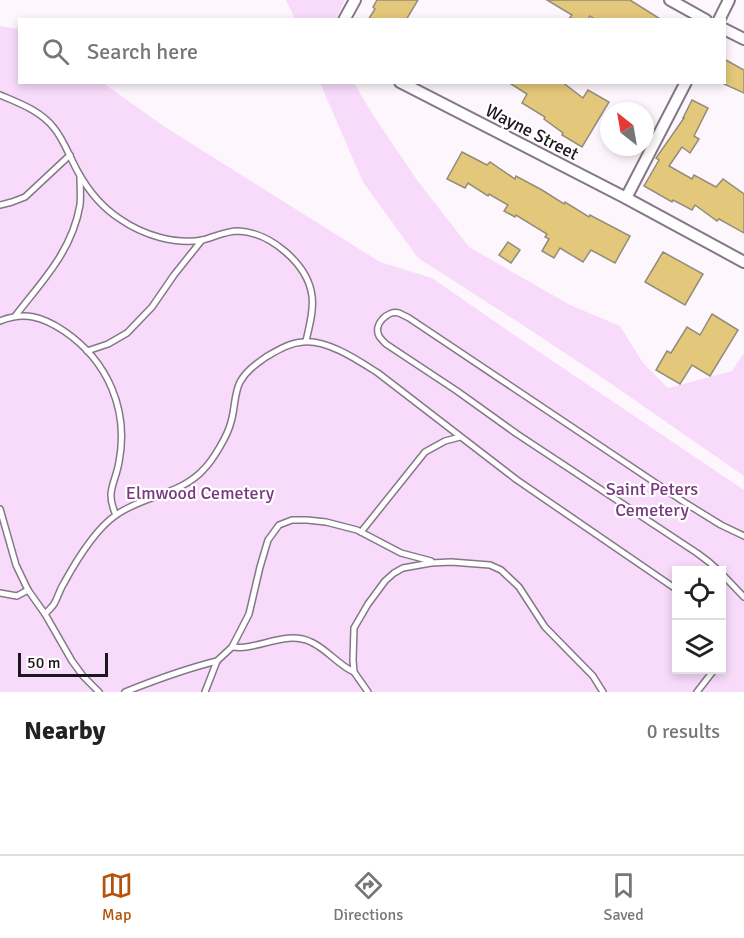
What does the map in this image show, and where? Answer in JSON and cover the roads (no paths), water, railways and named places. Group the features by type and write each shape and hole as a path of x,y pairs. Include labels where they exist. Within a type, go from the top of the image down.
{"street":[{"path":"345,18 355,0"},
{"path":"670,0 702,18"},
{"path":"720,18 729,0"},
{"path":"726,30 744,39"},
{"name":"Wayne Street","path":"404,84 626,198 744,262"},
{"path":"626,198 685,84"}],"lane":[{"path":"0,95 45,118 55,129 90,190 119,219 159,237 180,241 202,240 238,231 254,234 286,252 302,271 312,296 312,314 306,341"},
{"path":"0,205 25,197 70,155"},
{"path":"16,315 51,272 67,245 80,204 81,176"},
{"path":"87,351 108,345 127,333 152,307 202,240"},
{"path":"713,566 394,350 379,337 377,330 384,317 394,313 409,318 687,504 744,536"},
{"path":"0,321 16,315 42,319 53,324 72,337 105,372 119,408 122,436 119,465 111,492 111,504 116,515"},
{"path":"45,614 54,604 66,578 90,541 116,515 132,506 183,486 196,477 213,459 231,424 236,393 246,373 255,364 282,347 306,341 337,349 378,373 517,480 672,586"},
{"path":"361,532 425,452 445,441 460,437"},
{"path":"0,509 16,566 28,590 45,614 72,661 99,692"},
{"path":"205,692 217,661 232,647 249,614 268,540 279,525 292,520 326,522 361,532 401,553 435,562"},
{"path":"354,672 354,628 368,604 394,573 403,568 435,562 490,565 501,570 519,587 545,627 593,676 603,692"},
{"path":"726,578 744,597"},
{"path":"0,592 17,596 28,590"},
{"path":"232,647 246,647 286,639 302,639 312,642 354,672 368,692"},
{"path":"125,692 159,678 217,661"},
{"path":"697,692 710,674"}],"park label":[{"name":"Elmwood Cemetery","path":"200,493"},
{"name":"Saint Peters Cemetery","path":"652,499"}]}
